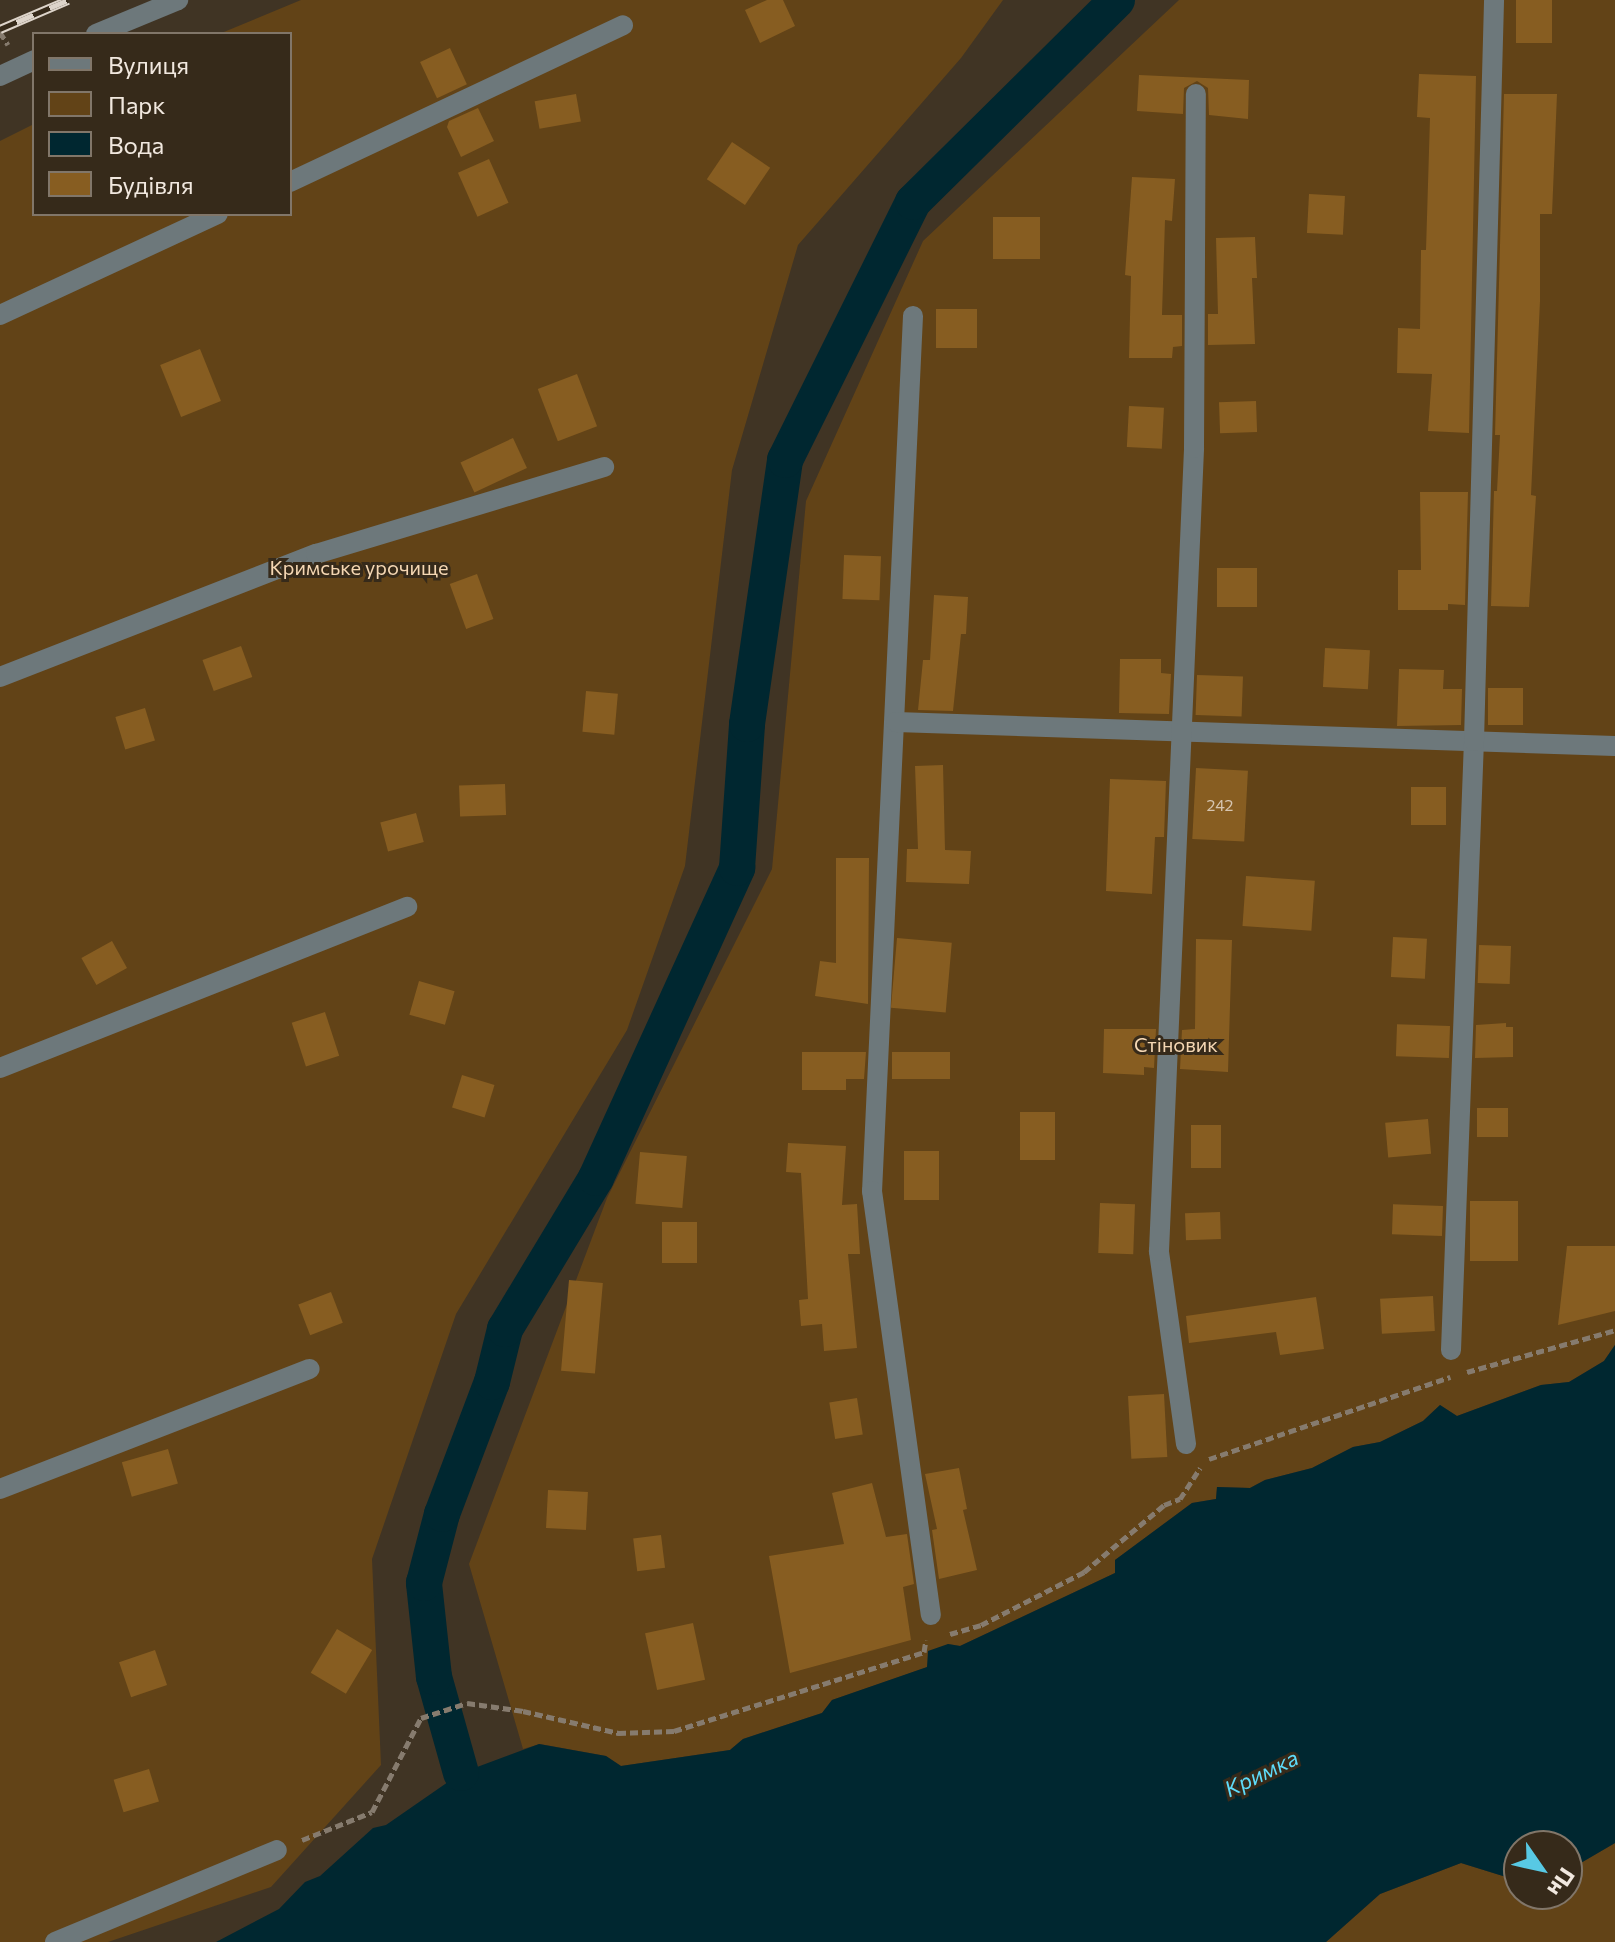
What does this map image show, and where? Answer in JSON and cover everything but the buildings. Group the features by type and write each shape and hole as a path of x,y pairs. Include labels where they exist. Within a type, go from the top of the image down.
{"lane":[{"path":"101,32 178,0"},
{"path":"1451,1350 1474,741 1494,0"},
{"path":"292,181 623,25"},
{"path":"0,76 32,61"},
{"path":"1186,1444 1159,1251 1194,448 1196,94"},
{"path":"0,315 214,216"},
{"path":"913,316 872,1191 931,1615"},
{"path":"0,677 316,554 604,467"},
{"path":"896,722 1615,746"},
{"path":"0,1068 407,907"},
{"path":"0,1489 310,1369"},
{"path":"55,1942 277,1850"}],"path":[{"path":"926,1641 981,1625 1084,1572 1164,1505 1180,1499 1204,1461 1450,1377 1615,1330"},
{"path":"277,1850 372,1812 421,1718 467,1703 523,1711 618,1733 674,1731 924,1652 931,1615"}],"green space":[{"name":"Кримське урочище","path":"301,0 1003,0 961,58 798,245 732,470 685,866 627,1030 456,1314 372,1559 381,1765 271,1887 108,1942 0,1942 0,141 32,125 32,216 292,216 292,32 224,32"},
{"name":"Стіновик","path":"1179,0 1615,0 1615,1345 1604,1361 1569,1382 1541,1385 1457,1416 1440,1405 1423,1421 1380,1442 1353,1447 1312,1468 1265,1480 1250,1488 1217,1487 1216,1499 1192,1503 1115,1560 1115,1573 960,1646 948,1644 928,1667 832,1700 822,1713 743,1739 730,1750 621,1766 606,1756 540,1744 523,1749 469,1564 607,1198 772,869 806,501 923,241"},
{"path":"1615,1843 1615,1942 1326,1942 1380,1894 1461,1863 1503,1876 1503,1910 1583,1910 1583,1862"}],"water":[{"name":"Кримка","path":"1615,1345 1615,1843 1583,1862 1583,1830 1503,1830 1503,1876 1461,1863 1380,1894 1326,1942 216,1942 279,1909 305,1882 320,1876 373,1828 386,1825 461,1773 539,1744 606,1756 621,1766 730,1750 743,1739 822,1713 832,1700 927,1667 928,1651 948,1644 960,1646 1115,1573 1115,1560 1192,1503 1216,1499 1217,1487 1250,1488 1265,1480 1312,1468 1353,1447 1380,1442 1423,1421 1440,1405 1457,1416 1541,1385 1569,1382 1604,1361"}],"waterway":[{"path":"461,1773 434,1677 424,1583 442,1514 492,1382 505,1329 596,1178 737,868 747,724 785,460 913,202 1117,0"}],"railway":[{"path":"0,29 68,0"}]}
